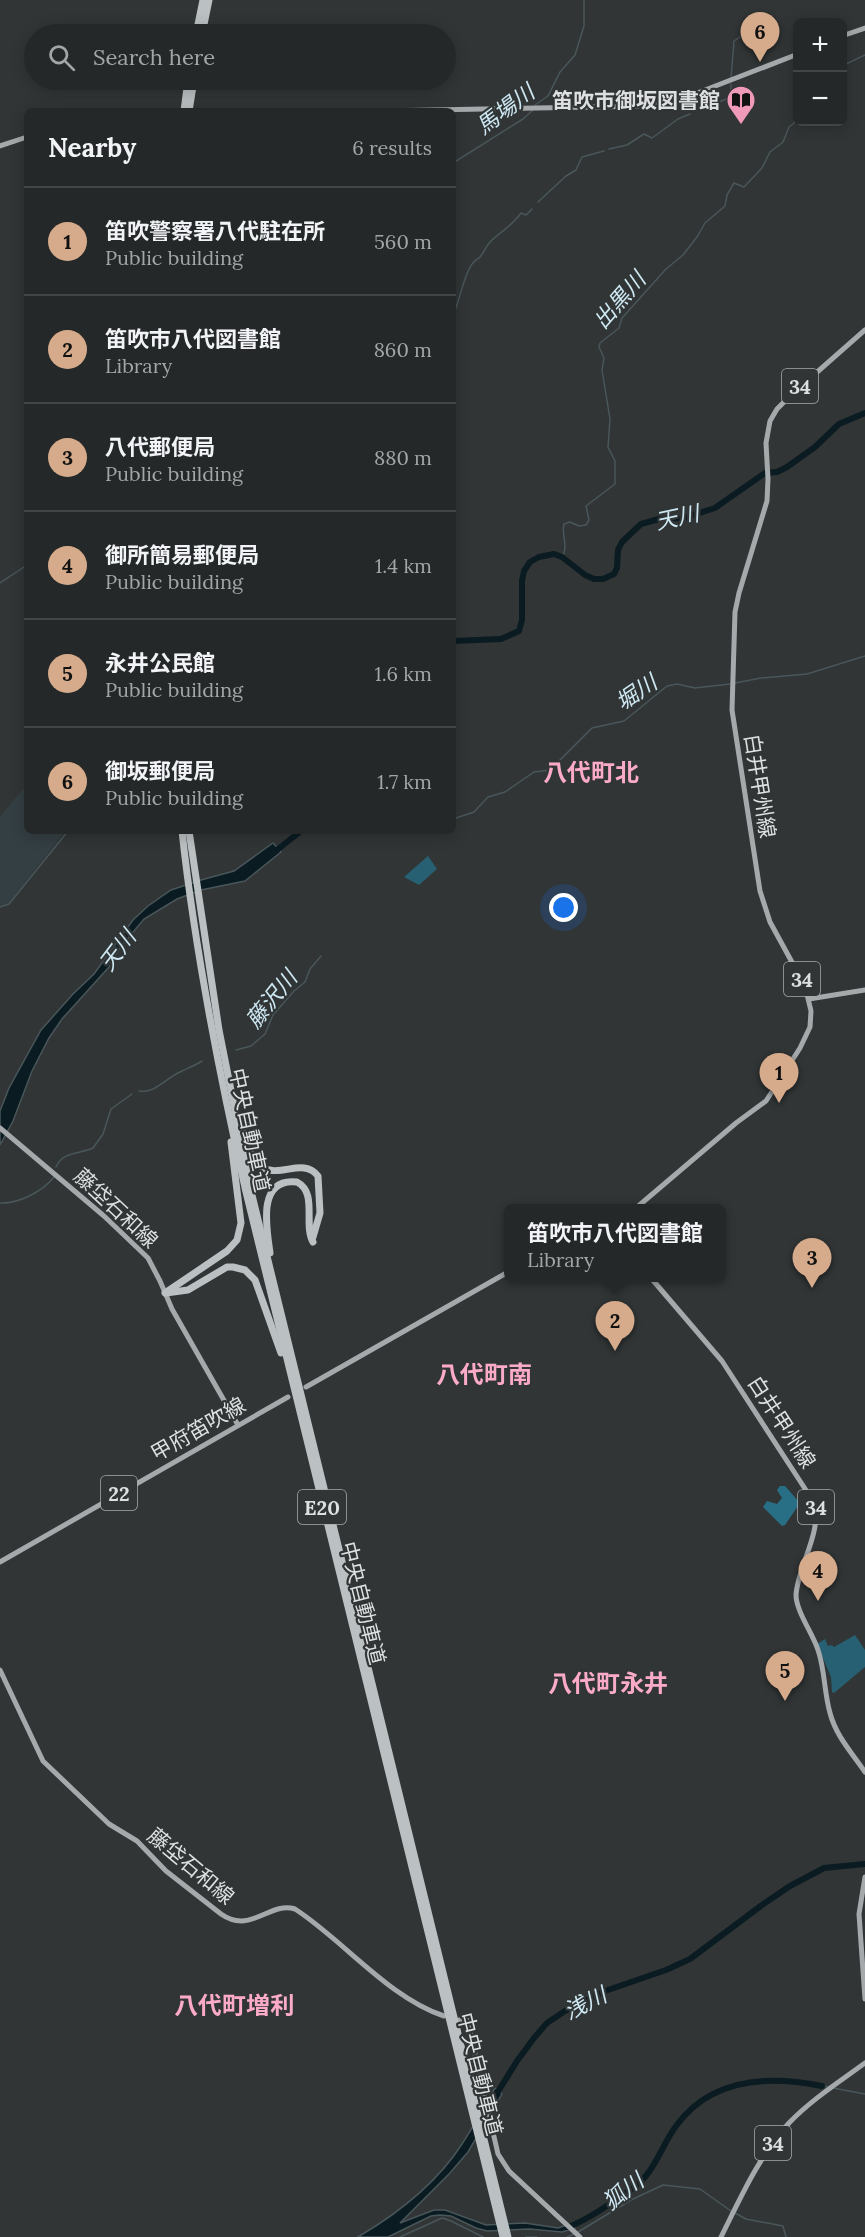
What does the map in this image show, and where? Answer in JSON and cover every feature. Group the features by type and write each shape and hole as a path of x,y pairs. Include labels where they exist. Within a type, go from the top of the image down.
{"highway":[{"path":"198,24 203,0"},
{"path":"204,24 208,0"},
{"path":"186,108 188,90"},
{"path":"187,108 191,90"},
{"name":"中央自動車道","path":"183,834 253,1200 480,2135 508,2237"},
{"name":"中央自動車道","path":"189,834 189,862"},
{"name":"中央自動車道","path":"196,903 219,1063 249,1202 473,2105"},
{"path":"165,1293 231,1248 240,1234 241,1223 230,1130 219,1063"},
{"path":"228,1079 247,1144 257,1163 272,1171 308,1168 315,1172 319,1180 320,1216 314,1228 313,1242 309,1232 308,1198 303,1186 293,1182 281,1184 271,1194 267,1203 266,1221 271,1260 290,1350"},
{"path":"165,1293 188,1290 227,1267 239,1268 250,1274 257,1286 271,1324 298,1407"},
{"name":"中央自動車道","path":"501,2215 503,2237"}],"main road":[{"path":"847,35 865,28"},
{"path":"456,110 631,107 663,104 687,98 793,56"},
{"path":"0,147 24,138"},
{"name":"白井甲州線","path":"642,1204 736,1123 766,1101 807,1035 811,1020 809,999 801,979 770,922 762,900 732,710 736,604 765,511 768,479 768,427 777,409 824,364 865,330"},
{"path":"809,999 865,990"},
{"name":"藤垈石和線","path":"0,1128 104,1216 142,1252 154,1269 182,1328 238,1425"},
{"path":"306,1387 504,1274"},
{"name":"白井甲州線","path":"654,1282 722,1361 746,1394 813,1501 816,1514 815,1524 799,1576 796,1599 818,1648 834,1726 865,1772"},
{"name":"甲府笛吹線","path":"0,1562 288,1397"},
{"name":"藤垈石和線","path":"0,1670 43,1761 109,1824 137,1841 166,1871 221,1914 236,1922 246,1922 284,1908 295,1909 399,1991 427,2010 444,2016"},
{"path":"865,1877 859,1914 865,1999"},
{"path":"459,2020 466,2019 496,2147 503,2163 579,2236"},
{"name":"34","path":"721,2237 758,2164 778,2136 806,2107 865,2063"}],"shaded area":[{"path":"24,788 24,834 63,834 8,904 0,906 0,817"},
{"path":"428,856 437,869 419,885 404,877"},
{"path":"780,1486 785,1486 800,1503 782,1526 763,1507 767,1501 777,1504 782,1498 777,1490"},
{"path":"855,1635 865,1650 865,1667 834,1693 831,1677 817,1644 825,1639 828,1646 834,1647"}],"water":[{"path":"273,843 281,852 245,881 201,890 177,899 144,919 119,949 109,967 62,1019 49,1038 32,1071 13,1121 0,1145 0,1111 9,1088 41,1030 94,974 133,920 171,890 234,871"},
{"path":"495,2088 502,2094 468,2152 400,2223 434,2210 445,2210 486,2225 525,2223 558,2228 573,2223 575,2228 562,2232 529,2229 487,2231 451,2216 440,2215 431,2216 388,2237 358,2237 401,2208 441,2172 466,2137"}],"waterway":[{"name":"馬場川","path":"535,105 548,96 560,72 575,55 584,26 584,0"},
{"path":"754,31 765,27"},
{"path":"731,78 734,41 740,37"},
{"name":"出黒川","path":"847,64 865,55"},
{"path":"695,110 731,97 731,84"},
{"name":"馬場川","path":"456,161 523,119 533,110"},
{"path":"609,149 627,145 644,134 652,138 678,119 690,114"},
{"name":"出黒川","path":"562,557 565,549 564,524 570,522 579,526 586,525 589,520 586,506 615,484 615,461 608,447 610,419 602,370 604,358 599,347 600,343 619,328 622,318 666,269 683,255 705,223 725,206 727,195 734,183 744,187 762,168 770,152 783,142 789,127 793,124"},
{"path":"538,202 566,176 576,170 582,157 604,151"},
{"path":"456,308 467,273 473,263 491,241 521,213 526,215 532,209"},
{"name":"天川","path":"456,641 501,639 519,631 522,620 522,581 524,571 530,562 539,557 554,554 562,557 585,575 594,579 603,579 614,574 617,568 618,550 622,542 641,524 659,519 684,518 715,508 765,473 777,472 787,467 815,447 839,424 865,413"},
{"name":"馬場川","path":"0,583 24,567"},
{"name":"堀川","path":"735,683 807,674 865,656"},
{"name":"堀川","path":"456,818 474,812 488,797 505,792 534,772 550,770 592,728 624,721 667,686 677,684 695,688 730,684"},
{"path":"0,907 9,904 66,834"},
{"name":"天川","path":"273,853 297,834"},
{"name":"藤沢川","path":"236,1050 251,1046 265,1034 273,1015 305,982 310,969 321,956"},
{"name":"藤沢川","path":"139,1091 155,1088 202,1061"},
{"name":"藤沢川","path":"56,1167 63,1158 93,1148 103,1134 111,1109 132,1094"},
{"name":"藤沢川","path":"0,1203 29,1196 43,1188 54,1177"},
{"name":"浅川","path":"494,2098 534,2038 547,2023 565,2011 605,1991 666,1970 690,1959 762,1905 790,1886 824,1868 865,1864"},
{"name":"狐川","path":"568,2227 596,2212 639,2183 654,2165 676,2126 690,2110 706,2098 723,2089 761,2081 822,2086"},
{"name":"狐川","path":"822,2086 829,2087"},
{"name":"狐川","path":"833,2088 865,2094"},
{"path":"578,2232 631,2200 663,2185 700,2189 731,2211"},
{"path":"735,2213 746,2219 783,2226 786,2237"},
{"path":"400,2237 442,2218 483,2237"},
{"path":"567,2237 574,2234"},
{"path":"526,2237 537,2237"}],"place":[{"name":"御坂郵便局","path":"760,62"},
{"name":"笛吹市御坂図書館","path":"741,126"},
{"name":"笛吹警察署八代駐在所","path":"779,1103"},
{"name":"八代郵便局","path":"812,1288"},
{"name":"笛吹市八代図書館","path":"615,1351"},
{"name":"御所簡易郵便局","path":"818,1601"},
{"name":"永井公民館","path":"785,1701"}],"district":[{"name":"八代町北","path":"591,772"},
{"name":"八代町南","path":"484,1374"},
{"name":"八代町永井","path":"608,1683"},
{"name":"八代町増利","path":"234,2005"}]}
